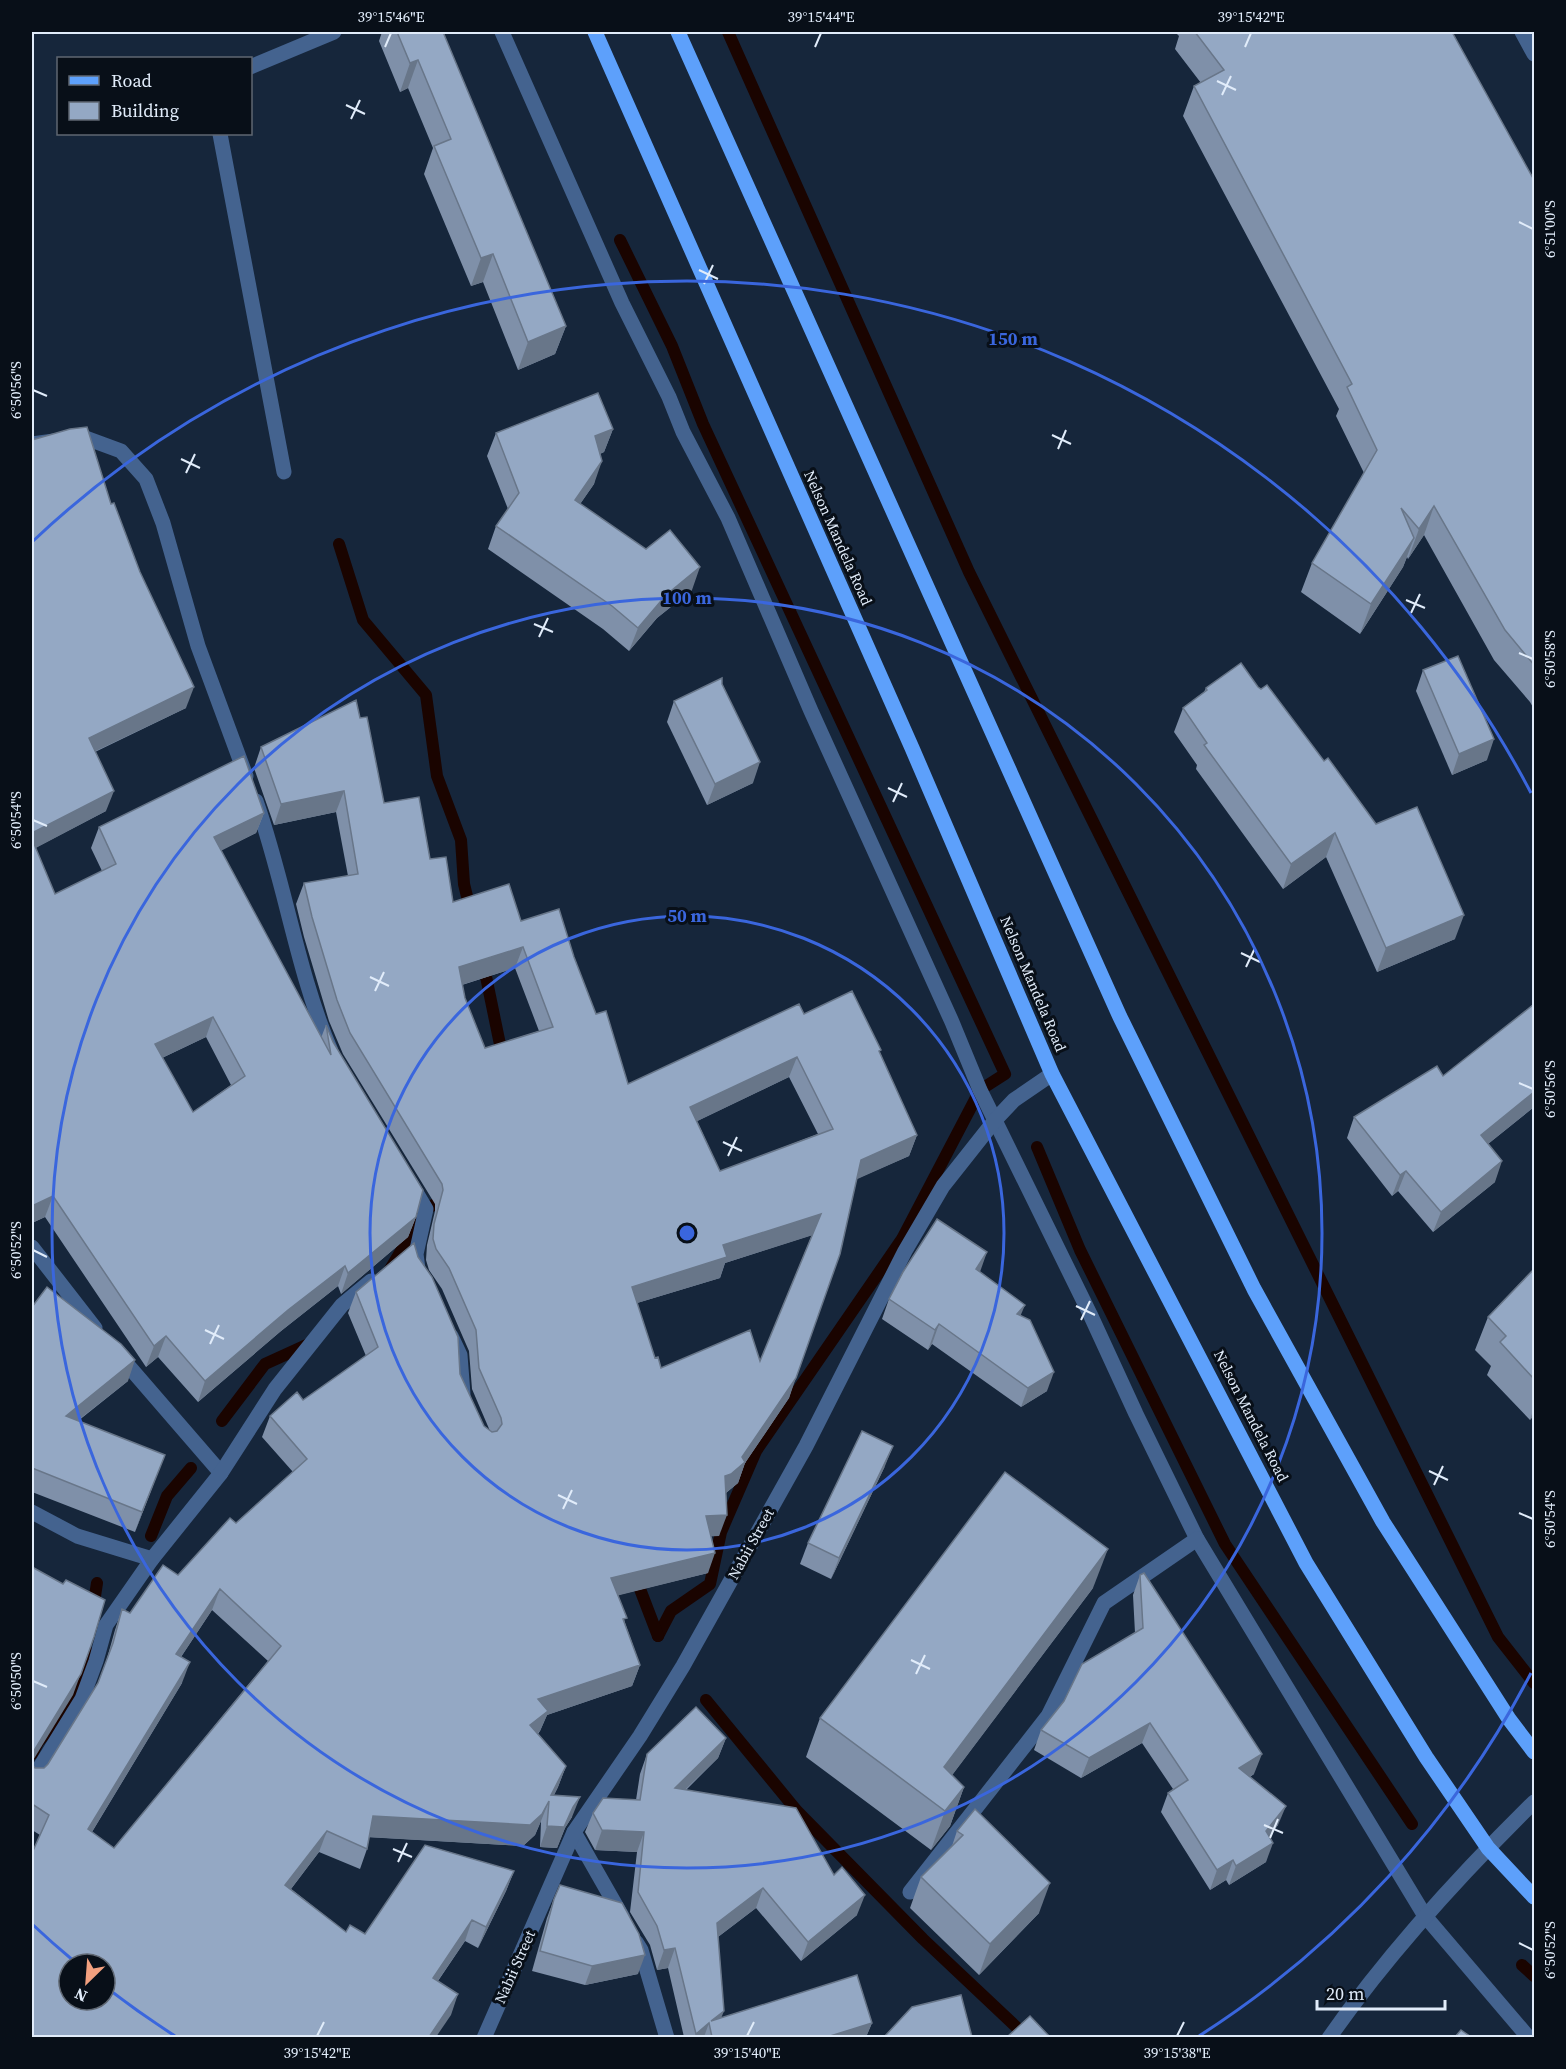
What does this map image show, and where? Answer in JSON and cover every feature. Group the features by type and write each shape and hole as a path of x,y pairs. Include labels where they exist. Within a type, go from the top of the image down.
{"main road":[{"name":"Nelson Mandela Road","path":"595,32 912,747 1052,1074 1306,1563 1426,1757 1488,1848 1534,1898"},
{"path":"678,32 1120,1017 1249,1279 1383,1522 1509,1719 1534,1752"}],"street":[{"path":"252,66 334,32"},
{"path":"502,32 622,303 669,398 683,432 728,518 811,711 938,990 980,1090 1197,1539 1425,1916 1529,2037"},
{"path":"1522,32 1534,54"},
{"path":"220,135 284,472"},
{"path":"32,444 83,437 120,451 146,479 163,523 198,646 257,804 277,867 320,1024 340,1068"},
{"name":"Nabii Street","path":"484,2037 574,1832 640,1736 683,1666 806,1446 905,1251 943,1186 1014,1100 1052,1074"},
{"path":"400,1165 426,1209 417,1244 416,1261 420,1274 427,1283"},
{"path":"401,1257 417,1244"},
{"path":"32,1247 84,1316 221,1473"},
{"path":"32,1780 82,1699 106,1625 152,1559 221,1473 275,1389 342,1305 384,1271"},
{"path":"444,1319 460,1355 462,1391 471,1412"},
{"path":"32,1512 77,1536 152,1559"},
{"path":"910,1892 1048,1716 1104,1603 1197,1539"},
{"path":"1329,2037 1363,1990 1425,1916 1534,1802"},
{"path":"574,1832 641,1950 667,2037"}],"building":[{"path":"397,32 443,32 566,326 528,342 493,254 481,258 434,146 451,139 418,60 410,63"},
{"path":"1195,32 1452,32 1534,180 1534,665 1505,630 1434,506 1419,529 1401,508 1414,538 1371,604 1312,563 1377,450 1347,387 1352,384 1194,86 1224,70"},
{"path":"598,393 613,429 595,436 602,461 575,500 646,549 670,530 700,567 666,595 638,628 612,606 496,526 519,493 496,433"},
{"path":"87,427 111,504 114,503 140,572 194,687 89,738 114,791 32,833 32,440 70,429"},
{"path":"1458,656 1494,739 1459,754 1423,670"},
{"path":"1241,663 1258,687 1261,689 1267,685 1324,761 1328,758 1376,824 1417,807 1464,915 1386,948 1335,833 1291,864 1204,745 1207,743 1183,708"},
{"path":"722,678 722,684 760,762 715,784 674,701"},
{"path":"356,700 360,718 367,717 384,803 419,797 430,859 446,857 453,902 509,884 521,921 559,909 574,957 596,1014 606,1011 628,1084 799,1004 804,1014 852,991 881,1050 879,1051 917,1135 861,1160 840,1254 796,1378 742,1457 745,1462 731,1474 725,1476 727,1515 706,1516 715,1553 611,1578 627,1618 623,1619 640,1665 538,1699 548,1711 530,1725 566,1766 551,1795 580,1797 564,1827 547,1826 549,1801 542,1814 530,1825 373,1816 367,1849 327,1831 285,1885 346,1932 350,1925 365,1934 425,1845 514,1871 486,1927 472,1920 433,1978 458,1994 429,2037 32,2037 32,1853 49,1815 32,1804 32,1764 35,1768 44,1768 48,1764 98,1683 113,1643 122,1609 130,1613 163,1565 178,1575 230,1518 236,1523 307,1459 270,1416 297,1392 303,1400 378,1347 356,1292 414,1243 418,1257 432,1277 458,1337 460,1374 484,1426 492,1432 497,1431 502,1424 479,1368 476,1330 449,1268 436,1249 433,1239 434,1224 443,1190 442,1184 350,1033 337,1000 312,917 304,883 358,874 344,791 281,804 261,747","holes":["523,947 553,1027 485,1048 465,998 459,967","797,1057 833,1129 720,1171 690,1107","821,1214 760,1361 750,1330 661,1368 658,1357 655,1358 632,1287 727,1257 723,1245","220,1589 281,1646 114,1848 88,1829 190,1662 176,1654"]},
{"path":"244,756 264,813 214,837 331,1055 326,1025 333,1042 423,1190 416,1217 348,1273 345,1266 288,1310 205,1381 166,1336 154,1346 53,1196 32,1206 32,839 55,894 116,864 99,827","holes":["213,1017 245,1076 193,1112 155,1044"]},
{"path":"1533,1005 1534,1092 1481,1135 1502,1161 1441,1212 1406,1171 1400,1175 1354,1117 1437,1066 1443,1076"},
{"path":"937,1219 987,1252 976,1269 1025,1305 1017,1314 1030,1320 1054,1372 1028,1388 939,1324 935,1330 889,1299 903,1272"},
{"path":"1534,1269 1534,1379 1500,1342 1506,1336 1488,1317"},
{"path":"47,1287 121,1344 135,1360 66,1416 165,1455 142,1512 32,1468 32,1307"},
{"path":"862,1431 893,1446 839,1558 808,1543"},
{"path":"1005,1472 1108,1549 944,1767 964,1787 945,1811 820,1718"},
{"path":"32,1567 63,1584 66,1580 105,1600 81,1674 32,1754"},
{"path":"1144,1573 1262,1754 1239,1768 1286,1806 1266,1831 1273,1843 1236,1866 1233,1860 1217,1870 1168,1793 1188,1780 1150,1723 1089,1758 1041,1730 1064,1701 1082,1664 1143,1628 1140,1575"},
{"path":"696,1707 726,1738 675,1788 796,1808 834,1875 842,1867 865,1895 808,1942 763,1888 717,1923 724,2011 711,2021 857,1975 872,2023 827,2037 712,2037 709,2023 696,2034 675,1948 664,1950 657,1926 638,1892 644,1832 602,1830 593,1813 603,1798 640,1800 647,1754"},
{"path":"975,1809 1050,1883 990,1944 921,1877 963,1835 957,1831"},
{"path":"560,1885 622,1903 639,1934 645,1955 592,1966 540,1951"},
{"path":"961,1995 972,2037 884,2037 912,2007"},
{"path":"1030,2016 1050,2037 1007,2037"},
{"path":"1461,2030 1471,2037 1455,2037"}],"waterway":[{"path":"728,32 969,572 1498,1637 1534,1683"},
{"path":"620,240 672,346 703,424 1005,1074 980,1090 902,1239 756,1451 721,1532 710,1584 671,1611 658,1636"},
{"path":"339,544 363,620 426,695 437,776 461,840 464,884 471,913"},
{"path":"483,962 503,1059"},
{"path":"1037,1147 1080,1250 1225,1544 1412,1824"},
{"path":"389,1271 426,1209 448,1197"},
{"path":"222,1421 265,1364 311,1343"},
{"path":"151,1536 167,1496 191,1468"},
{"path":"635,1576 658,1636"},
{"path":"93,1609 97,1583"},
{"path":"32,1754 38,1742 78,1698 86,1650"},
{"path":"706,1700 797,1811 923,1939 1028,2038"},
{"path":"1522,1965 1534,1976"}]}
